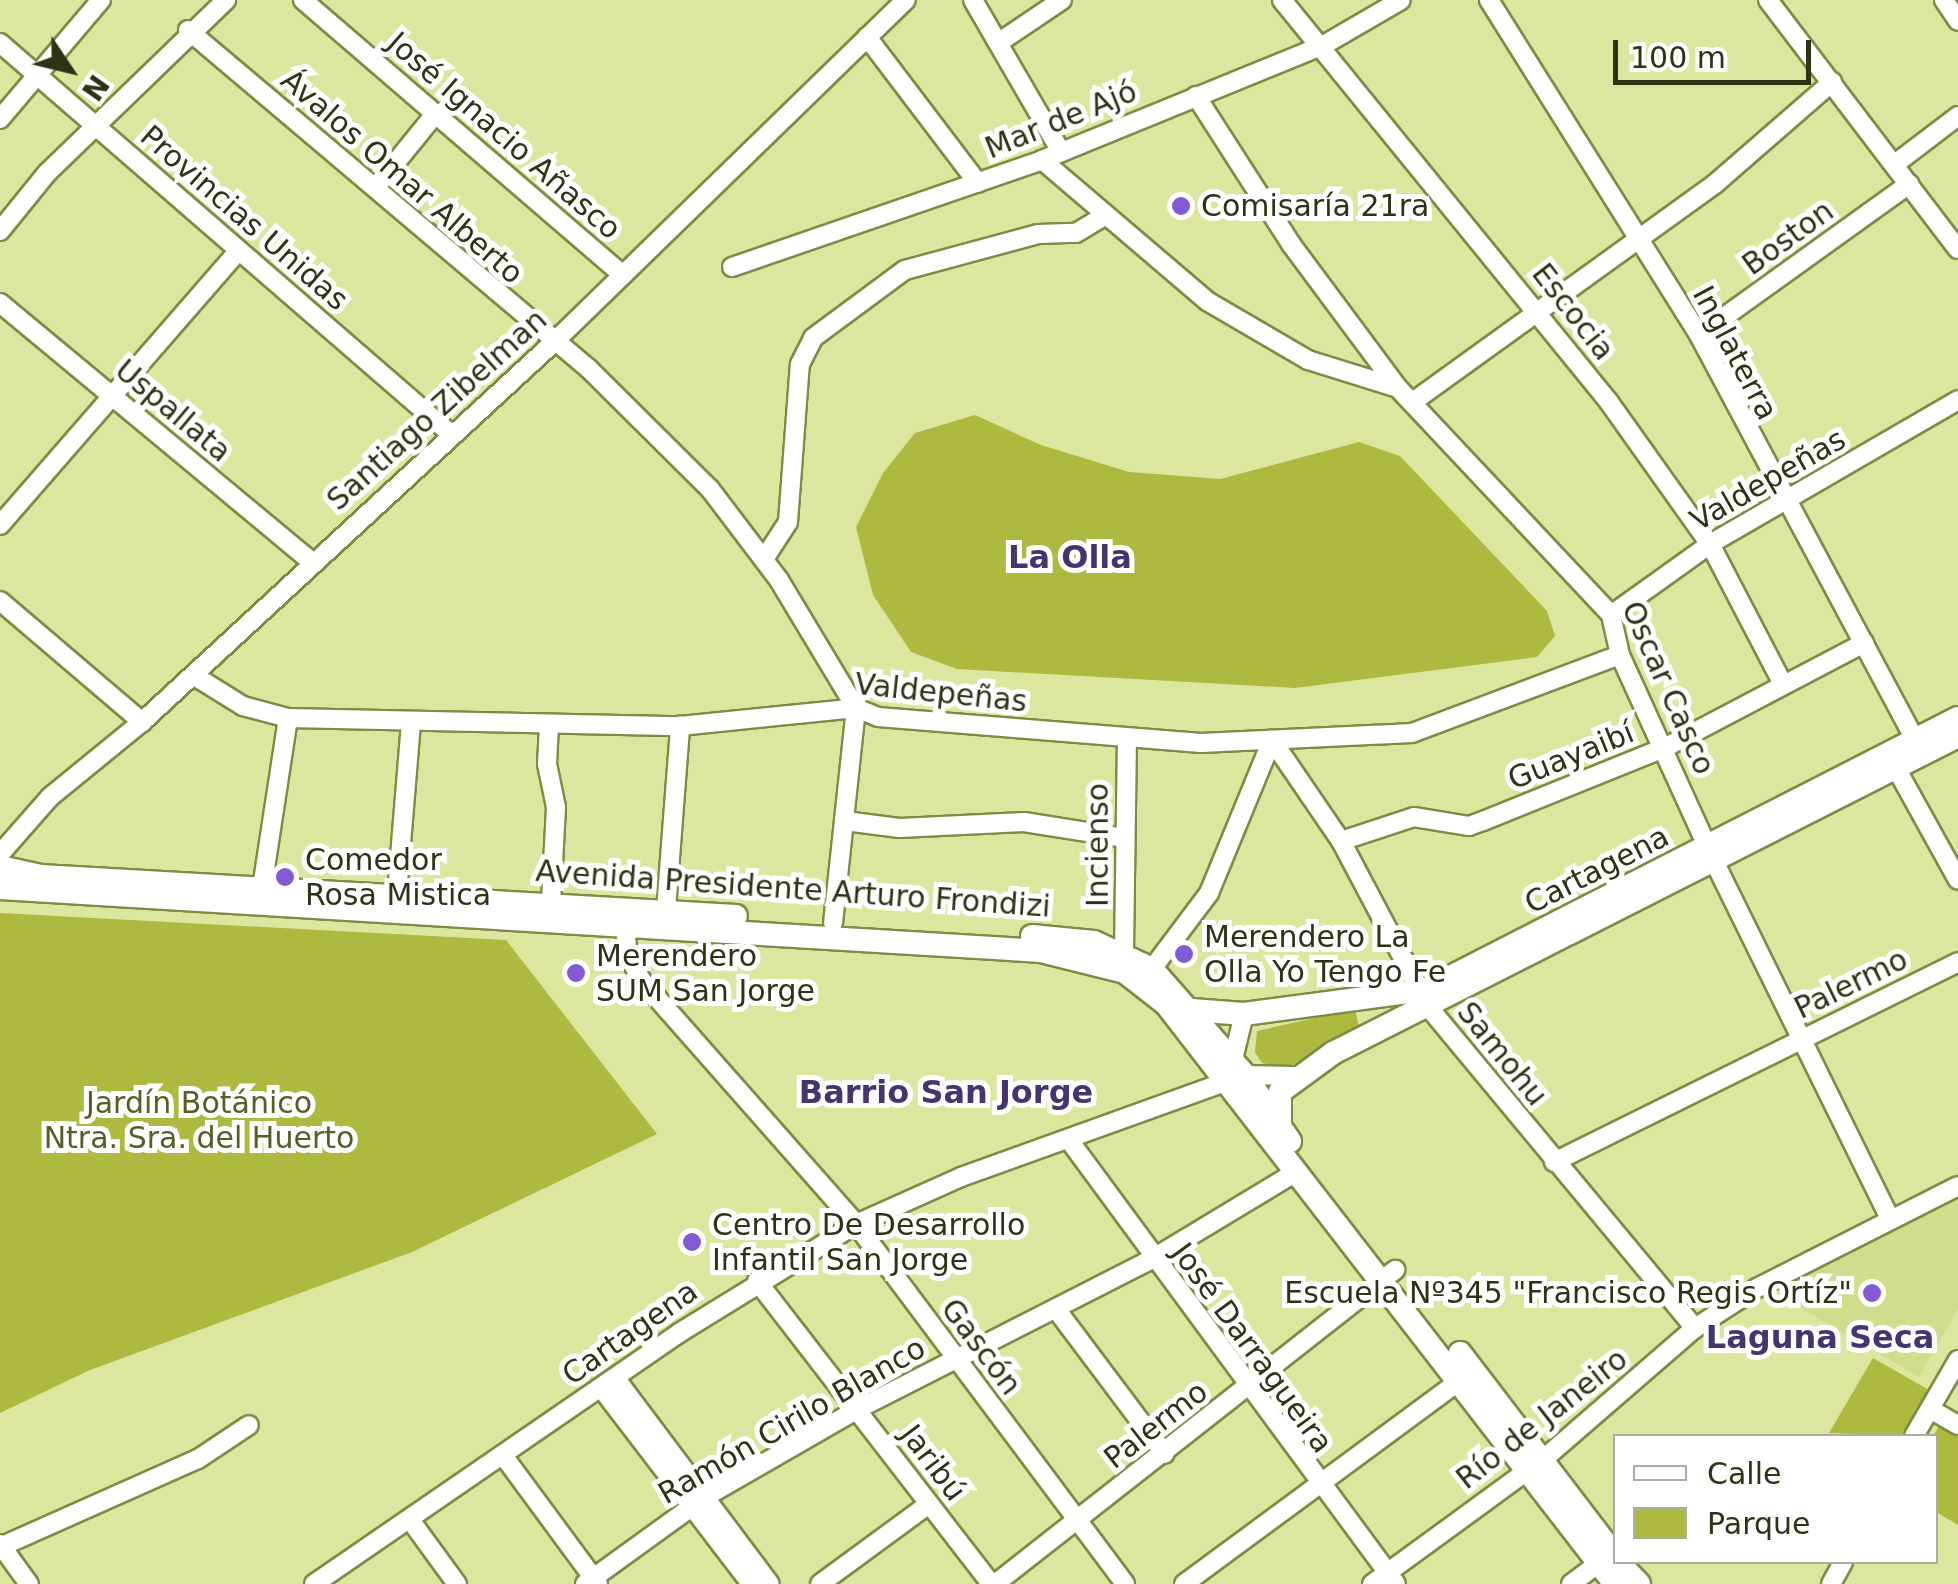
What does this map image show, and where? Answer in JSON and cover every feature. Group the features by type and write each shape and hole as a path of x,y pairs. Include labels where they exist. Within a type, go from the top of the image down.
{"main road":[{"name":"Cartagena","path":"1893,761 1916,741 1958,718"},
{"name":"Cartagena","path":"1294,1076 1427,1000 1893,761 1958,736"},
{"name":"Avenida Presidente Arturo Frondizi","path":"0,867 42,876 625,915 1041,952 1093,961 1149,987 1234,1073"},
{"name":"Avenida Presidente Arturo Frondizi","path":"0,888 551,901 625,915 666,910 1075,938 1124,952 1152,968 1192,1010 1234,1073"},
{"name":"Cartagena","path":"1192,1010 1244,1014 1356,1000 1427,1000"},
{"path":"1356,1000 1371,1016 1368,1034"},
{"path":"1234,1073 1281,1129 1462,1380 1537,1461"},
{"path":"1234,1073 1296,1172 1389,1275 1611,1560 1615,1584"},
{"path":"1281,1129 1277,1102 1294,1076"},
{"path":"1616,1564 1639,1584"}],"street":[{"path":"0,119 101,0"},
{"path":"0,230 188,30 226,0"},
{"name":"José Ignacio Añasco","path":"303,0 623,276"},
{"name":"Santiago Zibelman","path":"0,854 50,797 142,722 553,343 906,0"},
{"path":"973,0 1061,152"},
{"path":"998,43 1062,0"},
{"name":"Escocia","path":"1282,0 1536,308 1710,544 1783,684"},
{"name":"Mar de Ajó","path":"732,268 1042,160 1322,46 1401,0"},
{"name":"Inglaterra","path":"1490,0 1698,334 1916,741"},
{"path":"1768,0 1958,250"},
{"path":"1944,0 1958,21"},
{"name":"Ávalos Omar Alberto","path":"188,30 663,438 764,559 856,708"},
{"path":"867,37 978,182"},
{"name":"Provincias Unidas","path":"0,44 452,435"},
{"path":"1414,401 1536,308 1716,183 1832,82"},
{"name":"Oscar Casco","path":"1196,96 1291,244 1398,388 1611,615 1620,655 1798,1041 1890,1218"},
{"path":"375,188 436,112"},
{"path":"1895,164 1958,116"},
{"path":"1042,160 1207,301 1281,345 1347,375 1398,388"},
{"name":"Boston","path":"1698,334 1909,184"},
{"path":"764,559 788,522 800,364 813,338 905,270 1038,234 1076,233 1104,216"},
{"path":"0,525 239,250"},
{"name":"Uspallata","path":"0,303 312,562"},
{"name":"Valdepeñas","path":"1611,615 1710,544 1958,400"},
{"path":"0,601 142,722"},
{"name":"Guayaibí","path":"1341,842 1414,817 1470,826 1664,748 1864,643"},
{"name":"Valdepeñas","path":"193,675 243,706 288,718 411,724 680,726 856,708 878,717 1126,738 1272,740 1412,734 1446,726 1620,655"},
{"path":"832,922 856,708"},
{"path":"262,888 288,718"},
{"path":"382,900 411,724"},
{"path":"549,726 547,764 556,807 551,901"},
{"path":"666,910 680,726"},
{"name":"Incienso","path":"1124,952 1126,738"},
{"path":"1152,968 1209,893 1272,740"},
{"name":"Samohu","path":"1272,740 1341,842 1427,1000 1554,1162 1695,1328"},
{"path":"1893,761 1958,880"},
{"path":"845,821 900,828 1024,822 1124,838"},
{"name":"Gascón","path":"625,915 627,954 642,981 856,1224 1125,1584"},
{"name":"Palermo","path":"1554,1162 1958,962"},
{"path":"1234,1073 1244,1014"},
{"name":"Cartagena","path":"314,1584 505,1458 757,1282 856,1224 961,1177 1069,1140 1234,1073 1294,1076"},
{"name":"José Darragueira","path":"1069,1140 1385,1580"},
{"name":"Ramón Cirilo Blanco","path":"592,1582 698,1502 858,1409 1152,1259 1296,1172"},
{"name":"Río de Janeiro","path":"1385,1580 1537,1461 1695,1328 1890,1218 1958,1186"},
{"name":"Palermo","path":"993,1584 1165,1454 1389,1275"},
{"name":"Jaribú","path":"757,1282 993,1584"},
{"path":"1056,1309 1165,1454"},
{"path":"1915,1434 1958,1360"},
{"path":"1184,1584 1462,1380"},
{"path":"609,1384 698,1502 751,1584"},
{"path":"1930,1408 1958,1425"},
{"path":"28,1584 1,1546 198,1460 249,1425"},
{"path":"505,1458 592,1582"},
{"path":"698,1502 770,1584"},
{"path":"820,1584 929,1504"},
{"path":"412,1521 457,1584"},
{"path":"1571,1584 1611,1560"}],"shaded area":[{"name":"Escuela Nº345 \"Francisco Regis Ortíz\"","path":"1958,1199 1958,1309 1919,1377 1787,1300 1785,1286"}],"green space":[{"name":"La Olla","path":"975,415 1041,445 1129,472 1220,479 1359,442 1400,456 1547,611 1555,636 1537,657 1295,688 957,669 911,652 873,595 856,527 883,473 915,433"},
{"name":"Jardín Botánico Ntra. Sra. del Huerto","path":"0,913 506,940 657,1134 412,1252 90,1370 0,1413"},
{"path":"1355,1009 1359,1027 1287,1068 1262,1063 1255,1052 1257,1031"},
{"path":"1873,1358 1929,1390 1904,1434 1829,1433"},
{"path":"1939,1426 1958,1436 1958,1525 1938,1513 1938,1434 1934,1434"}],"place":[{"name":"Comisaría 21ra","path":"1181,206"},
{"name":"Comedor Rosa Mistica","path":"285,877"},
{"name":"Merendero La Olla Yo Tengo Fe","path":"1184,954"},
{"name":"Merendero SUM San Jorge","path":"576,973"},
{"name":"Centro De Desarrollo Infantil San Jorge","path":"692,1242"},
{"name":"Escuela Nº345 \"Francisco Regis Ortíz\"","path":"1872,1293"}],"district":[{"name":"La Olla","path":"1070,557"},
{"name":"Barrio San Jorge","path":"946,1092"},
{"name":"Laguna Seca","path":"1820,1337"}]}
